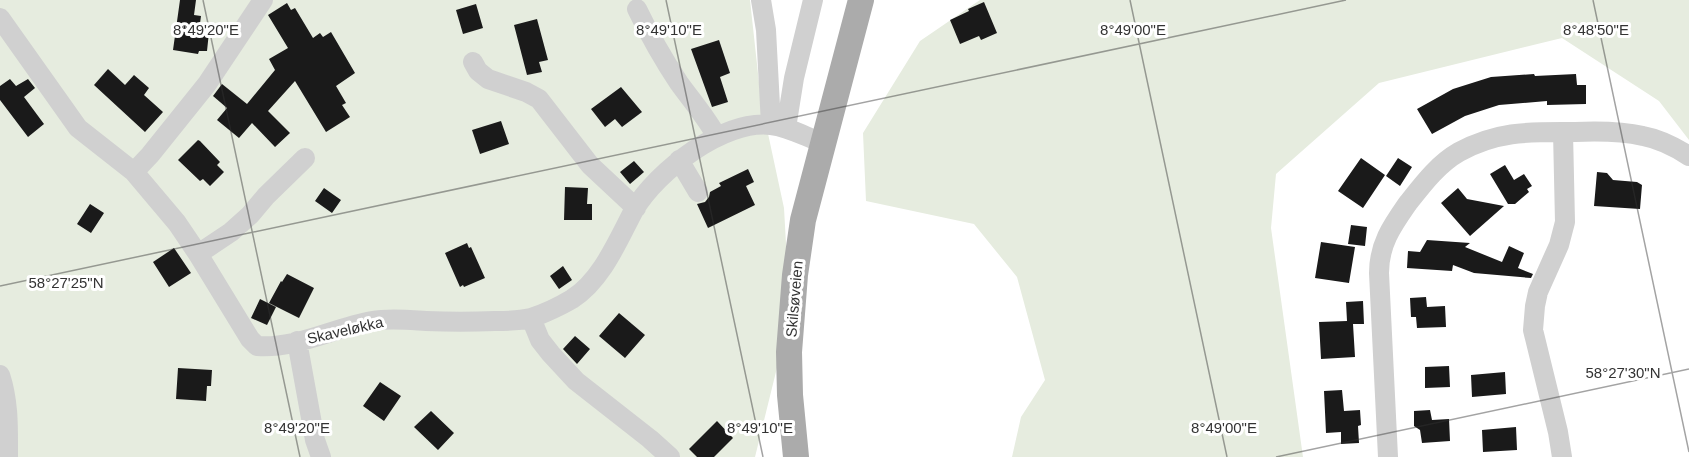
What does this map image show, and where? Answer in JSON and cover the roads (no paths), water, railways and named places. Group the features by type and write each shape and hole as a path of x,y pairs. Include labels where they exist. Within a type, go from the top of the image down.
{"main road":[{"name":"Skilsøveien","path":"796,457 790,395 789,352 793,287 804,220 861,0"}],"street":[{"path":"134,172 207,84 263,0"},
{"path":"761,0 779,127"},
{"path":"779,127 794,78 813,0"},
{"path":"637,9 652,39 680,83 706,117 717,137"},
{"name":"Skaveløkka","path":"0,18 78,128 134,172 177,223 250,339 257,346 275,346 372,321 453,322 531,318 572,299 589,285 615,248 636,208 661,177 680,160 717,137 745,125 779,127"},
{"path":"473,62 478,71 488,79 539,99 590,165 636,208"},
{"path":"779,127 823,143"},
{"path":"1388,457 1379,262 1381,251 1389,231 1425,182 1446,160 1494,137 1513,133 1611,131 1660,141 1689,156"},
{"path":"1562,457 1533,330 1538,292 1559,245 1565,222 1563,132"},
{"path":"198,254 244,221 305,158"},
{"path":"680,160 698,192"},
{"path":"531,318 540,340 576,381 670,457"},
{"path":"297,341 315,440 321,457"},
{"path":"0,375 8,408 8,457"}]}
